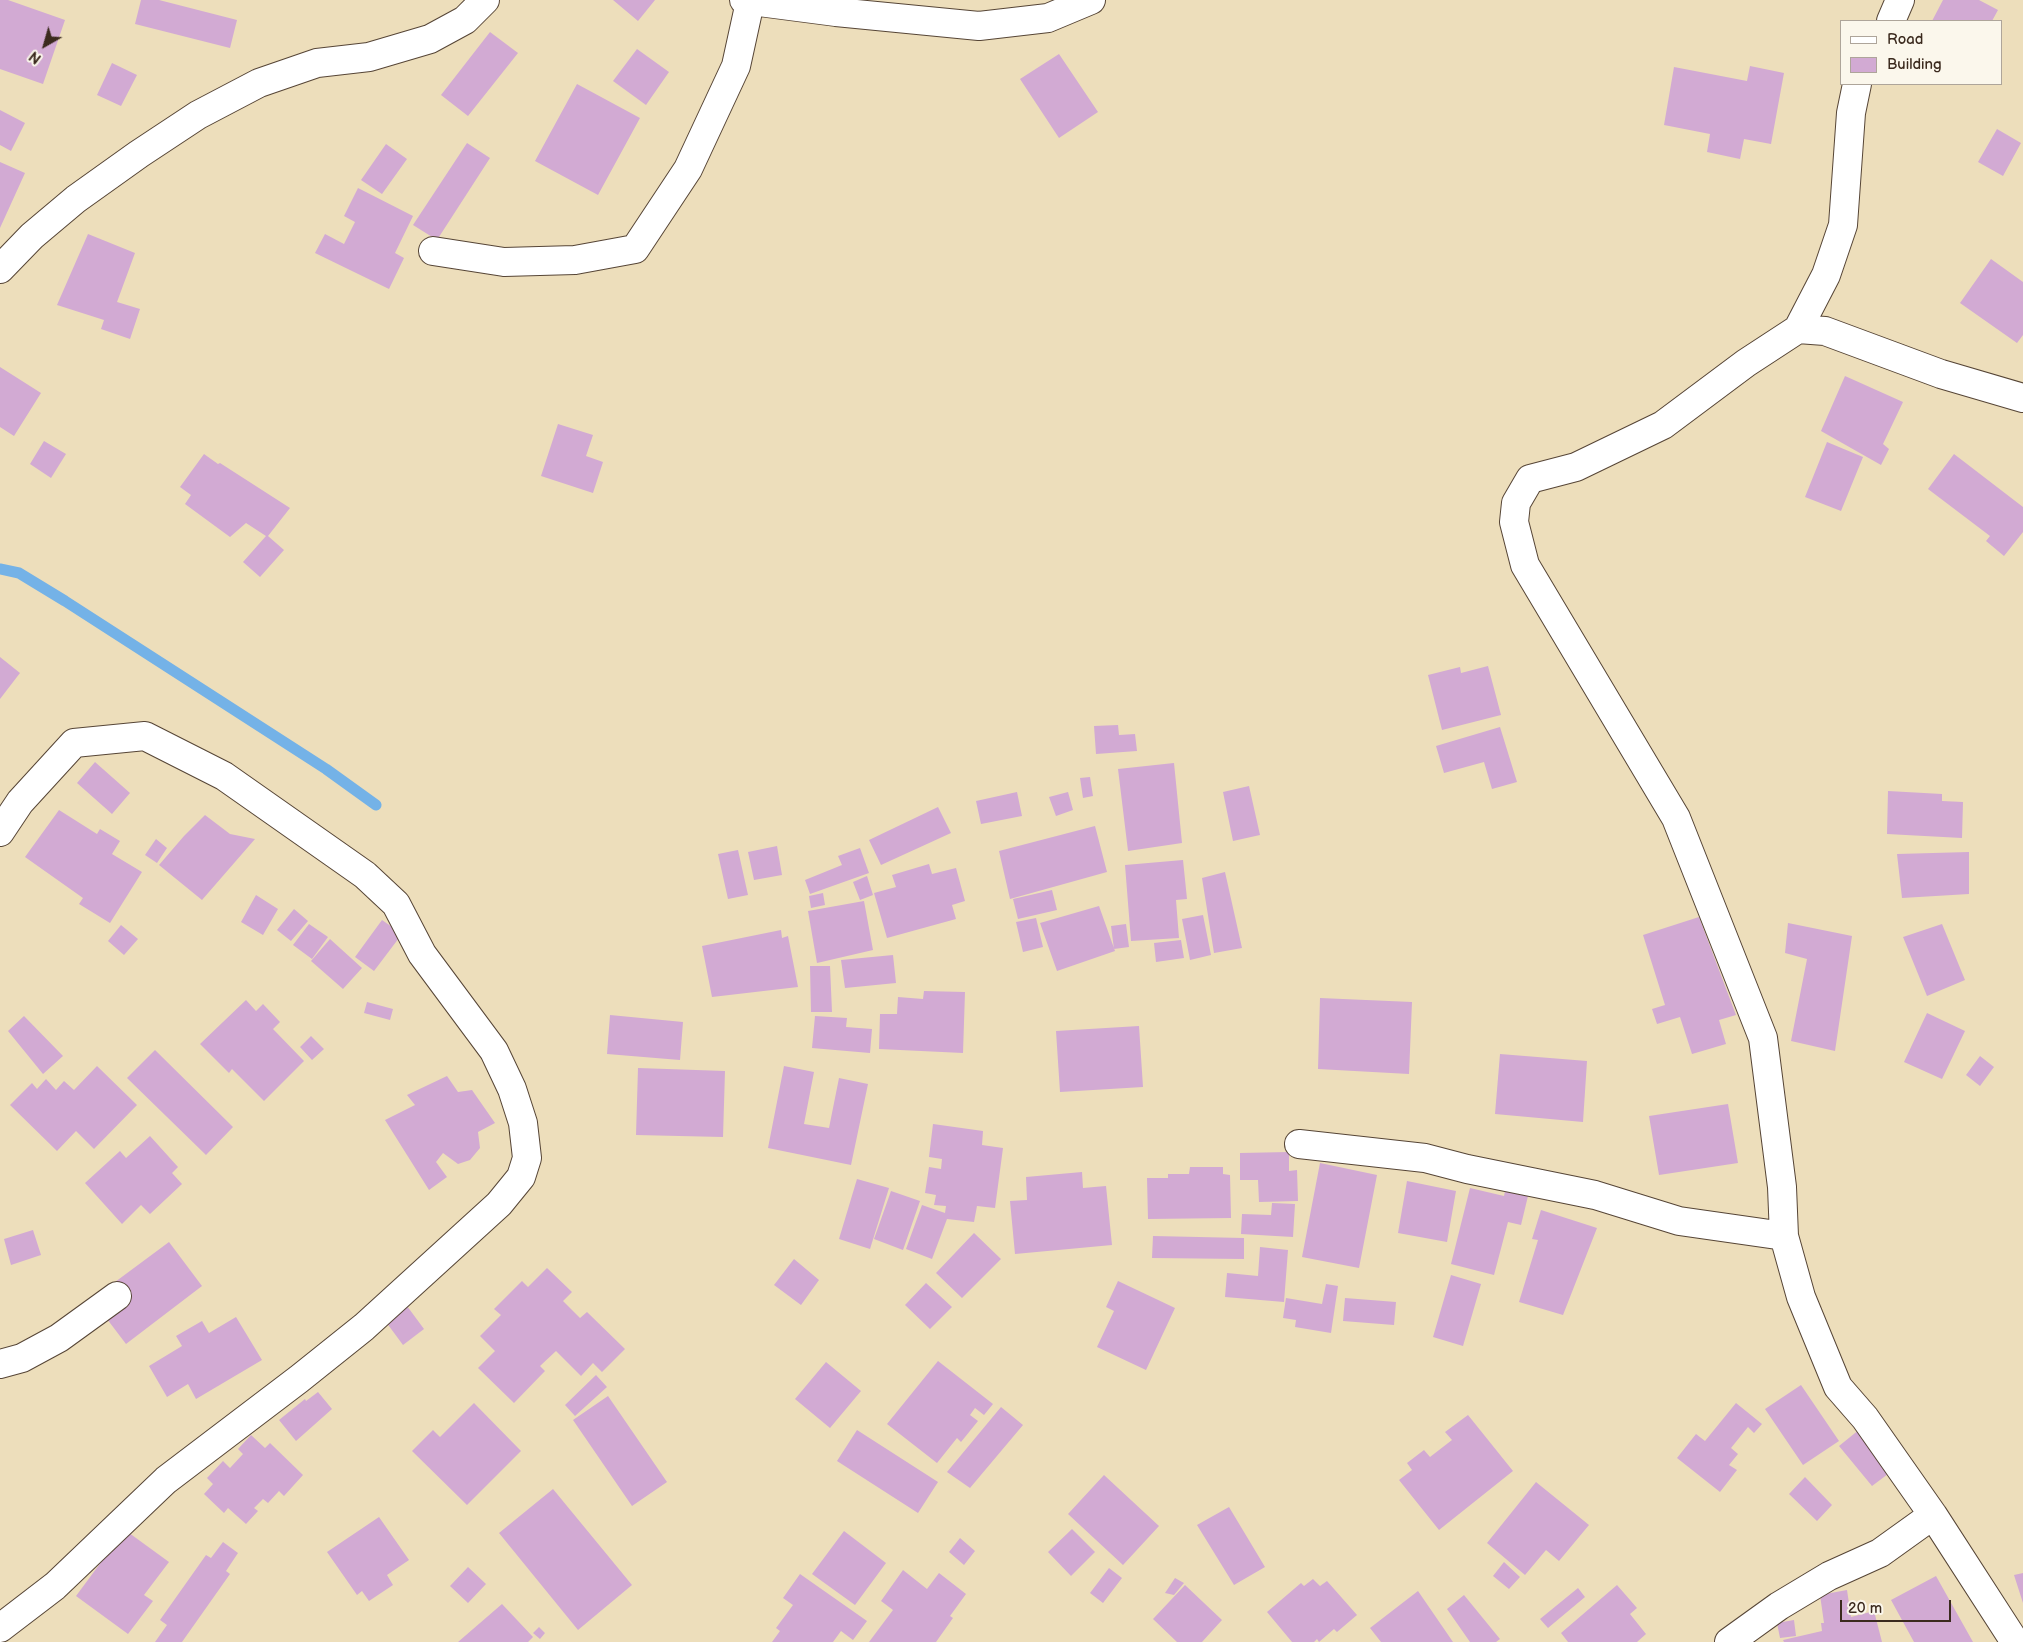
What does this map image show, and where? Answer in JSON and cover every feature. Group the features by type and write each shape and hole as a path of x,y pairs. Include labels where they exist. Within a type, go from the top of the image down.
{"street":[{"path":"0,269 32,236 76,199 198,115 259,83 317,63 369,57 430,39 465,20 485,0"},
{"path":"433,251 504,262 575,260 635,248 688,169 736,66 747,1 978,26 1048,18 1091,0"},
{"path":"1891,20 1900,0"},
{"path":"1857,85 1851,113 1843,225 1826,275 1798,329 1746,363 1663,425 1576,467 1530,479 1516,503 1514,522 1526,565 1676,818 1763,1038 1782,1187 1784,1236 1801,1297 1838,1387 1866,1418 1933,1514 2015,1642"},
{"path":"1798,329 1826,331 1941,374 2023,398"},
{"path":"0,832 20,802 74,743 145,736 224,776 365,875 396,904 422,954 494,1051 512,1089 523,1124 527,1158 521,1177 499,1204 364,1327 166,1480 55,1586 0,1628"},
{"path":"1299,1144 1425,1158 1467,1169 1595,1195 1679,1221 1784,1236"},
{"path":"0,1364 22,1358 59,1338 117,1296"},
{"path":"1729,1642 1779,1606 1829,1576 1880,1554 1933,1514"}],"building":[{"path":"0,0 8,0 65,20 43,84 0,69"},
{"path":"141,0 159,0 237,20 230,48 135,24"},
{"path":"613,0 655,0 638,21"},
{"path":"1943,0 1979,0 1998,10 1993,20 1933,20"},
{"path":"490,32 518,53 468,116 441,95"},
{"path":"637,49 669,72 646,105 613,81"},
{"path":"1059,54 1098,112 1059,138 1020,79"},
{"path":"112,63 137,75 121,106 97,95"},
{"path":"1750,66 1784,73 1771,144 1744,139 1740,159 1707,152 1710,134 1664,125 1674,67 1747,81"},
{"path":"577,84 640,118 598,195 535,161"},
{"path":"0,110 25,123 11,151 0,145"},
{"path":"1997,129 2021,143 2003,176 1978,162"},
{"path":"467,143 490,158 437,240 413,225"},
{"path":"386,144 407,159 382,194 361,180"},
{"path":"0,162 25,173 0,228"},
{"path":"358,188 413,216 395,253 404,258 389,289 315,253 325,234 344,244 355,222 344,216"},
{"path":"88,234 135,253 117,302 140,309 130,339 101,329 104,320 57,305"},
{"path":"1991,259 2023,282 2023,335 2017,343 1960,303"},
{"path":"0,367 41,393 14,436 0,427"},
{"path":"1845,376 1903,402 1883,444 1889,449 1881,465 1821,431"},
{"path":"558,424 593,435 586,456 603,462 593,493 541,476"},
{"path":"44,441 66,454 51,478 30,464"},
{"path":"1827,442 1863,457 1841,511 1805,497"},
{"path":"204,454 290,508 268,536 284,550 260,577 243,562 266,536 246,523 230,537 185,504 191,495 180,487"},
{"path":"1954,454 2023,507 2023,532 2004,556 1986,541 1990,536 1928,489"},
{"path":"0,657 20,673 0,699"},
{"path":"1488,666 1501,715 1442,730 1428,675 1460,667 1461,673"},
{"path":"1118,725 1119,735 1135,734 1137,751 1096,754 1094,726"},
{"path":"1500,727 1517,782 1492,789 1484,762 1444,773 1436,746"},
{"path":"95,762 130,793 112,814 77,783"},
{"path":"1174,763 1182,843 1128,851 1118,769"},
{"path":"1090,777 1093,796 1083,798 1080,778"},
{"path":"1249,786 1260,835 1233,841 1223,792"},
{"path":"1888,791 1942,794 1942,801 1963,802 1962,838 1887,834"},
{"path":"1017,792 1022,816 981,824 976,801"},
{"path":"1068,792 1073,810 1056,816 1049,797"},
{"path":"938,807 951,833 881,865 869,840"},
{"path":"59,810 97,834 100,829 120,841 112,854 142,872 110,923 79,904 83,898 25,857"},
{"path":"205,815 230,834 255,839 202,900 159,865"},
{"path":"1095,826 1107,872 1010,899 999,851"},
{"path":"156,839 167,848 157,863 145,855"},
{"path":"777,846 782,875 754,880 748,852"},
{"path":"860,848 869,873 810,894 805,880 842,865 838,856"},
{"path":"738,850 748,895 728,899 718,854"},
{"path":"1969,852 1969,894 1902,898 1897,854"},
{"path":"1183,860 1187,899 1176,900 1179,938 1131,941 1125,865"},
{"path":"929,864 932,874 956,868 965,901 952,905 956,919 887,938 874,893 896,887 892,875"},
{"path":"1225,872 1242,948 1214,953 1202,878"},
{"path":"867,876 873,895 860,900 853,882"},
{"path":"1052,890 1057,910 1018,919 1013,899"},
{"path":"823,893 825,905 811,908 809,896"},
{"path":"256,895 278,909 263,935 241,922"},
{"path":"864,901 873,950 817,963 808,911"},
{"path":"1099,906 1115,951 1057,971 1040,923"},
{"path":"294,909 308,921 291,941 277,930"},
{"path":"1203,915 1211,955 1190,960 1182,919"},
{"path":"1699,917 1736,1015 1719,1020 1726,1044 1692,1054 1680,1017 1657,1024 1652,1009 1665,1005 1643,935"},
{"path":"1036,918 1043,947 1023,952 1016,922"},
{"path":"382,920 402,934 374,971 355,957"},
{"path":"1788,923 1852,936 1835,1051 1791,1041 1807,959 1785,953"},
{"path":"309,924 328,937 312,959 293,945"},
{"path":"1126,924 1129,947 1114,949 1111,926"},
{"path":"1942,924 1965,980 1927,996 1903,937"},
{"path":"121,925 138,939 124,955 108,941"},
{"path":"781,930 782,938 788,936 798,987 712,997 702,946"},
{"path":"330,939 362,968 343,989 311,961"},
{"path":"1181,940 1184,958 1156,962 1154,943"},
{"path":"893,955 896,983 845,988 841,960"},
{"path":"810,966 830,966 832,1012 811,1012"},
{"path":"924,991 965,992 963,1053 879,1049 880,1014 897,1014 898,997 923,999"},
{"path":"1320,998 1412,1002 1409,1074 1318,1069"},
{"path":"246,1000 256,1011 263,1004 280,1022 273,1029 304,1061 264,1101 232,1069 229,1073 200,1044"},
{"path":"367,1002 393,1009 390,1020 364,1013"},
{"path":"1927,1013 1965,1031 1942,1079 1904,1062"},
{"path":"610,1015 683,1022 680,1060 607,1054"},
{"path":"24,1016 63,1056 43,1074 8,1031"},
{"path":"815,1016 847,1018 846,1027 872,1029 870,1053 812,1048"},
{"path":"1139,1026 1143,1087 1060,1092 1056,1031"},
{"path":"311,1036 324,1049 312,1060 300,1047"},
{"path":"155,1050 233,1127 206,1155 127,1078"},
{"path":"1500,1054 1587,1061 1583,1122 1495,1114"},
{"path":"1980,1056 1994,1067 1980,1086 1966,1075"},
{"path":"97,1066 137,1105 94,1149 76,1131 57,1151 10,1105 32,1083 37,1089 46,1079 56,1090 64,1081 74,1090"},
{"path":"784,1066 814,1072 804,1124 829,1128 839,1078 868,1084 851,1165 768,1148"},
{"path":"638,1068 725,1071 723,1137 636,1135"},
{"path":"447,1076 458,1092 472,1090 495,1123 478,1132 480,1148 470,1160 458,1164 443,1153 436,1162 447,1177 429,1190 385,1120 415,1105 407,1095"},
{"path":"1728,1104 1738,1163 1659,1175 1649,1116"},
{"path":"933,1124 983,1131 982,1145 1003,1148 995,1208 977,1206 974,1222 947,1219 932,1259 906,1249 922,1205 945,1213 946,1206 934,1205 936,1195 925,1193 929,1167 941,1169 942,1159 929,1157"},
{"path":"150,1136 178,1167 172,1173 182,1184 150,1214 141,1205 122,1224 85,1183 120,1151 126,1158"},
{"path":"1289,1152 1289,1171 1297,1170 1298,1201 1259,1202 1258,1180 1240,1180 1240,1153"},
{"path":"1320,1163 1377,1175 1359,1268 1302,1257"},
{"path":"1190,1167 1223,1167 1223,1174 1230,1175 1231,1218 1148,1219 1147,1178 1168,1178 1168,1174 1189,1174"},
{"path":"1082,1172 1083,1188 1106,1186 1112,1245 1015,1254 1010,1201 1027,1200 1026,1177"},
{"path":"857,1179 889,1188 870,1249 839,1239"},
{"path":"1407,1181 1456,1191 1447,1242 1398,1233"},
{"path":"1470,1188 1504,1196 1505,1191 1528,1196 1521,1225 1508,1222 1494,1275 1451,1264"},
{"path":"891,1191 920,1201 903,1250 874,1239"},
{"path":"1272,1203 1295,1204 1293,1237 1241,1234 1242,1214 1271,1215"},
{"path":"1541,1210 1597,1228 1563,1315 1519,1302 1538,1240 1532,1239"},
{"path":"33,1230 41,1255 11,1265 4,1239"},
{"path":"974,1233 1001,1259 962,1298 936,1273"},
{"path":"1153,1236 1244,1238 1244,1259 1152,1258"},
{"path":"169,1242 202,1286 126,1344 107,1319 111,1285"},
{"path":"1260,1247 1288,1250 1284,1302 1225,1297 1227,1273 1258,1276"},
{"path":"794,1259 819,1280 801,1305 774,1285"},
{"path":"547,1268 572,1292 563,1301 580,1318 587,1312 625,1349 602,1372 593,1363 581,1376 556,1351 540,1366 545,1371 514,1403 478,1368 495,1351 480,1336 501,1315 494,1309 522,1281 528,1287"},
{"path":"1451,1275 1481,1284 1463,1346 1433,1337"},
{"path":"1118,1281 1175,1308 1146,1370 1097,1347 1114,1311 1106,1307"},
{"path":"926,1283 952,1307 930,1329 905,1305"},
{"path":"1326,1284 1338,1286 1331,1333 1295,1327 1296,1320 1283,1318 1286,1298 1322,1304"},
{"path":"1345,1298 1396,1302 1394,1325 1343,1321"},
{"path":"407,1306 424,1329 403,1345 386,1322"},
{"path":"236,1317 262,1360 196,1399 188,1384 167,1397 149,1366 182,1346 176,1336 202,1321 209,1333"},
{"path":"938,1361 993,1404 984,1415 975,1408 970,1415 978,1421 961,1442 957,1438 937,1463 887,1424"},
{"path":"826,1362 861,1391 830,1428 795,1399"},
{"path":"596,1375 607,1387 575,1416 565,1405"},
{"path":"1801,1385 1839,1441 1803,1465 1765,1409"},
{"path":"318,1392 332,1409 296,1441 279,1420 305,1399 306,1401"},
{"path":"608,1396 667,1482 632,1506 573,1420"},
{"path":"474,1403 521,1451 467,1505 412,1451 433,1430 440,1437"},
{"path":"1736,1403 1762,1424 1754,1433 1748,1427 1731,1448 1738,1454 1729,1465 1737,1470 1720,1492 1677,1458 1696,1434 1705,1441"},
{"path":"1001,1407 1023,1425 970,1488 947,1472"},
{"path":"1468,1415 1513,1471 1439,1530 1399,1480 1412,1470 1407,1463 1424,1450 1430,1457 1452,1440 1445,1432"},
{"path":"1860,1429 1892,1471 1872,1486 1839,1446"},
{"path":"857,1430 938,1482 918,1513 837,1461"},
{"path":"251,1435 265,1448 270,1443 303,1475 284,1496 279,1491 268,1503 263,1499 254,1508 258,1511 246,1524 228,1508 224,1513 204,1494 213,1484 207,1478 223,1461 230,1468 243,1454 238,1449"},
{"path":"1104,1475 1159,1526 1123,1565 1068,1514"},
{"path":"1805,1477 1832,1505 1817,1521 1789,1494"},
{"path":"1536,1482 1589,1525 1559,1561 1546,1550 1525,1575 1487,1543"},
{"path":"553,1489 632,1585 578,1630 499,1533"},
{"path":"1229,1507 1265,1567 1234,1585 1197,1525"},
{"path":"379,1517 409,1560 387,1575 393,1585 369,1601 362,1591 357,1595 327,1552"},
{"path":"1072,1529 1095,1552 1071,1576 1048,1552"},
{"path":"125,1530 169,1562 144,1595 153,1601 128,1634 76,1596"},
{"path":"844,1531 886,1563 855,1605 812,1574"},
{"path":"960,1538 975,1551 964,1565 949,1552"},
{"path":"223,1542 238,1553 226,1571 230,1574 182,1642 155,1642 167,1625 160,1620 206,1555 211,1558"},
{"path":"1504,1562 1520,1577 1509,1589 1493,1576"},
{"path":"468,1567 486,1584 468,1603 450,1586"},
{"path":"1109,1568 1122,1578 1103,1603 1090,1593"},
{"path":"903,1570 927,1589 939,1573 966,1594 950,1616 953,1618 936,1642 869,1642 893,1610 881,1601"},
{"path":"2023,1573 2023,1603 2014,1575"},
{"path":"800,1574 867,1621 853,1640 841,1631 833,1642 772,1642 780,1631 776,1628 793,1605 783,1598"},
{"path":"1936,1576 1973,1642 1914,1642 1891,1600"},
{"path":"1175,1578 1184,1583 1174,1595 1165,1593"},
{"path":"1313,1579 1320,1586 1327,1581 1357,1615 1337,1632 1334,1629 1319,1642 1317,1639 1314,1642 1292,1642 1267,1612 1301,1583 1304,1586"},
{"path":"1185,1585 1222,1620 1202,1642 1177,1642 1153,1619"},
{"path":"1617,1585 1637,1608 1630,1614 1646,1634 1637,1642 1568,1642 1561,1633"},
{"path":"1578,1588 1585,1597 1548,1628 1540,1619"},
{"path":"1847,1590 1851,1617 1874,1611 1882,1642 1784,1642 1783,1640 1822,1631 1821,1623 1824,1623 1820,1595"},
{"path":"1418,1591 1453,1642 1381,1642 1370,1628"},
{"path":"1464,1595 1500,1639 1496,1642 1470,1642 1447,1609"},
{"path":"502,1604 533,1637 528,1642 458,1642"},
{"path":"1794,1620 1796,1636 1780,1638 1777,1623"},
{"path":"539,1627 545,1633 540,1639 533,1633"}],"waterway":[{"path":"0,569 19,573 65,601 326,769 376,805"}]}
